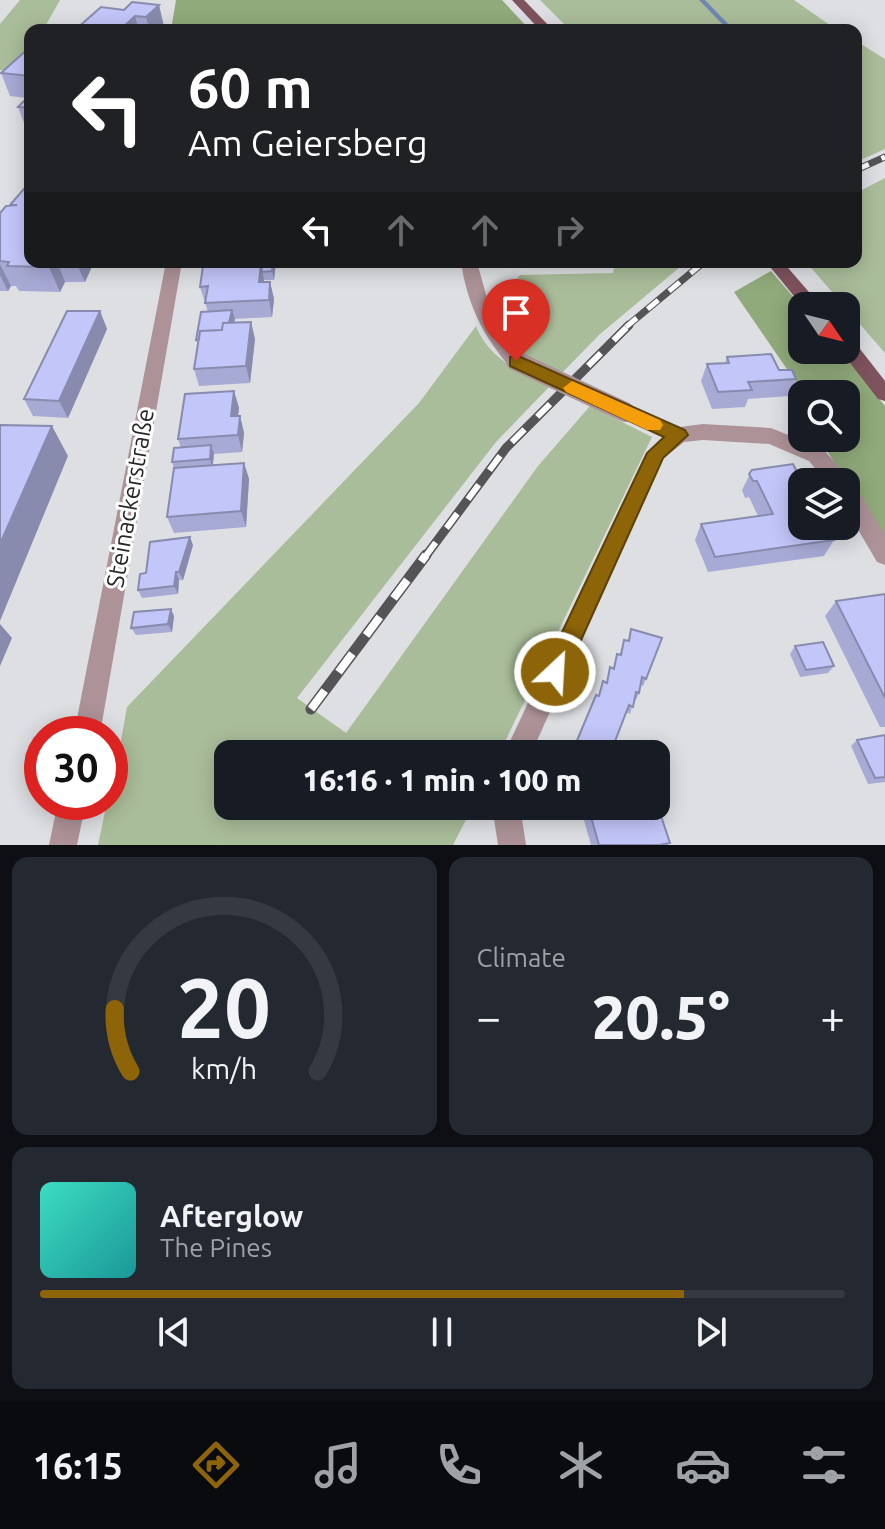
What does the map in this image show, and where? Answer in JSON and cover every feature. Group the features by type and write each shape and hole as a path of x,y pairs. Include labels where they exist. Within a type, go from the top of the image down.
{"main road":[{"path":"518,0 541,24"},
{"path":"779,268 800,292"},
{"path":"860,363 885,394"}],"street":[{"name":"Steinackerstraße","path":"90,716 173,268"},
{"path":"470,268 474,294 490,333 516,361 679,435 703,432 771,436 816,455 827,468"},
{"path":"523,740 656,453 679,435"},
{"path":"860,513 885,555"},
{"path":"63,845 68,820"},
{"path":"508,820 512,845"}],"green space":[{"path":"20,0 60,0 46,24 24,24 24,53 5,70 0,70 0,24"},
{"path":"176,0 502,0 524,24 172,24"},
{"path":"540,0 794,0 828,24 564,24"},
{"path":"862,45 885,59 885,149 862,159"},
{"path":"885,178 885,353 860,324 860,292 832,292 811,268 862,268 862,190"},
{"path":"614,268 679,268 599,335 560,375 518,350 502,333 489,311 520,275 613,273"},
{"path":"771,271 789,292 788,364 851,364 885,406 885,543 860,503 860,468 838,468 828,452 860,452 860,380 794,380 734,292"},
{"path":"476,326 497,356 550,386 496,442 297,698 346,733 538,466 590,406 652,437 506,740 214,740 214,820 466,820 453,845 98,845 103,820 128,820 127,707 419,403"}],"building":[{"path":"132,2 159,5 146,17 135,16 126,24 82,24 101,7 124,10"},
{"path":"24,52 24,75 1,73"},
{"path":"24,189 24,266 7,266 9,262 0,261 0,213 6,206 17,205 10,205"},
{"path":"203,268 260,268 259,282 270,282 269,300 205,303 208,286 200,287"},
{"path":"232,310 229,323 223,323 222,330 200,331 196,340 201,312"},
{"path":"67,311 100,311 59,401 24,399"},
{"path":"251,322 246,366 194,369 200,331 222,330 223,323"},
{"path":"771,354 779,370 792,370 796,379 748,382 752,390 718,392 707,364 729,363 727,357"},
{"path":"234,391 231,416 240,416 238,435 178,439 185,394"},
{"path":"0,425 52,426 0,544"},
{"path":"211,445 210,459 172,462 174,448"},
{"path":"244,463 241,511 167,517 174,468"},
{"path":"793,464 795,468 788,468 788,540 834,540 715,557 701,524 773,514 757,481 753,481 749,474 752,470"},
{"path":"190,537 179,572 176,572 174,586 138,590 140,574 146,573 150,542"},
{"path":"885,594 885,698 836,601"},
{"path":"171,609 168,624 131,628 134,612"},
{"path":"631,629 662,638 646,679 642,677 633,707 629,705 615,740 577,740 603,681 607,683 610,667 614,669 617,654 621,655 624,640 629,641"},
{"path":"823,642 834,666 806,670 795,646"},
{"path":"885,735 885,777 875,778 857,740"},
{"path":"592,820 662,820 670,843 659,845 599,845"}],"waterway":[{"path":"702,0 725,24"}],"railway":[{"path":"862,167 885,157"},
{"path":"626,327 697,268"},
{"path":"425,557 506,448 629,325"},
{"path":"311,709 426,555"}],"slow traffic":[{"path":"572,388 654,425"}],"route":[{"path":"516,361 679,435 656,453 555,672"}]}
